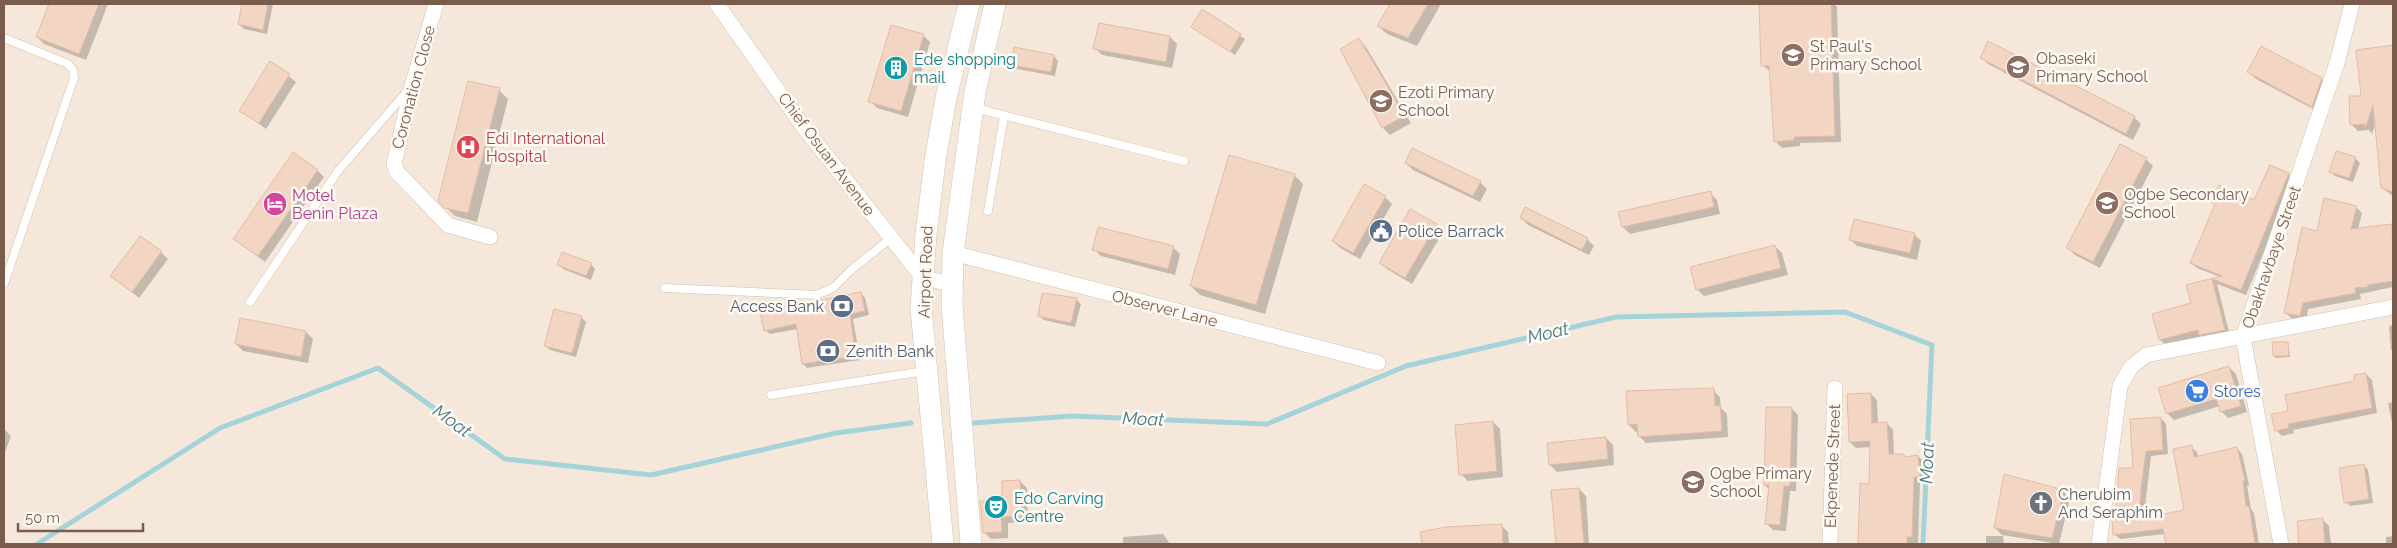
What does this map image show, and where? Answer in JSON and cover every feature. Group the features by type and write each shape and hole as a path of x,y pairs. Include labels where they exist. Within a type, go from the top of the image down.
{"main road":[{"name":"Airport Road","path":"943,544 921,309 926,234 935,161 946,98 968,4"},
{"name":"Airport Road","path":"971,544 952,305 953,253 973,108 995,4"}],"street":[{"name":"Coronation Close","path":"434,4 394,158 397,172 448,225 490,237"},
{"name":"Chief Osuan Avenue","path":"717,4 802,125 923,278"},
{"name":"Obakhavbaye Street","path":"2281,544 2243,337 2337,63 2352,4"},
{"name":"Observer Lane","path":"953,253 1378,363"},
{"path":"923,278 952,284"},
{"path":"2099,544 2120,386 2131,367 2146,355 2393,307"},
{"name":"Ekpenede Street","path":"1830,544 1835,388"}],"lane":[{"path":"4,38 68,64 73,70 74,78 4,284"},
{"path":"250,302 338,171 412,86"},
{"path":"973,108 1184,160"},
{"path":"988,211 1004,116"},
{"path":"665,288 816,295 833,288 851,270 892,238"},
{"path":"771,396 927,371"}],"shaded area":[{"path":"4,4 2393,4 2393,544 4,544"}],"building":[{"path":"49,4 99,4 79,54 36,37"},
{"path":"242,4 268,4 263,30 238,24"},
{"path":"1390,4 1428,4 1408,38 1377,26"},
{"path":"1759,4 1831,4 1835,136 1794,137 1794,140 1774,142 1769,66 1761,66"},
{"path":"1202,9 1241,34 1230,52 1191,27"},
{"path":"1099,23 1170,36 1166,62 1093,49"},
{"name":"Ede shopping mail","path":"891,25 924,34 901,111 868,102"},
{"path":"1359,38 1405,116 1382,128 1340,49"},
{"path":"1988,41 2135,116 2126,134 1980,58"},
{"path":"2393,45 2393,192 2381,188 2373,105 2365,129 2365,124 2350,125 2349,96 2361,96 2356,50"},
{"path":"2261,46 2322,78 2312,107 2247,72"},
{"path":"1014,47 1054,55 1051,72 1011,65"},
{"path":"270,61 290,74 259,123 239,111"},
{"name":"Edi International Hospital","path":"468,81 500,88 468,213 444,208 438,201"},
{"name":"Ogbe Secondary School","path":"2120,144 2147,158 2093,262 2066,248"},
{"path":"1412,148 1481,181 1473,196 1405,163"},
{"path":"2336,151 2356,157 2349,178 2329,172"},
{"name":"Motel Benin Plaza","path":"293,152 318,170 258,256 233,239"},
{"path":"1229,155 1295,174 1256,305 1190,286"},
{"path":"2270,165 2289,173 2241,290 2212,279 2225,330 2199,335 2198,330 2159,340 2152,314 2191,303 2186,285 2222,276 2190,263 2215,204 2211,202 2219,185 2254,200"},
{"path":"1364,184 1386,196 1353,253 1332,241"},
{"path":"1711,191 1714,207 1622,227 1618,212"},
{"path":"2324,198 2357,206 2351,229 2392,224 2393,281 2355,288 2356,293 2303,303 2300,316 2284,313 2302,227 2317,231"},
{"path":"1525,207 1588,238 1582,250 1520,218"},
{"path":"1410,209 1437,224 1405,278 1379,263"},
{"path":"1854,219 1915,233 1910,253 1849,240"},
{"path":"1098,227 1174,246 1168,269 1092,250"},
{"path":"140,236 162,251 132,292 110,276"},
{"path":"1775,245 1781,268 1696,290 1690,267"},
{"path":"562,252 592,263 586,276 557,265"},
{"path":"861,292 865,311 850,314 856,356 802,364 796,324 764,331 760,312"},
{"path":"1042,293 1077,298 1071,323 1038,316"},
{"path":"554,309 582,316 572,353 544,346"},
{"path":"240,318 306,331 301,357 235,344"},
{"path":"2272,342 2288,342 2289,356 2273,356"},
{"path":"2229,366 2241,406 2220,412 2216,399 2166,414 2158,388"},
{"path":"2366,373 2372,408 2288,424 2289,428 2275,431 2271,414 2288,411 2285,395 2354,381 2354,375"},
{"path":"1714,388 1715,406 1720,405 1722,431 1638,437 1637,424 1628,425 1626,391"},
{"path":"1871,393 1872,423 1887,422 1889,454 1904,454 1904,457 1918,455 1920,477 1914,477 1912,537 1907,537 1907,544 1858,544 1860,483 1869,484 1870,441 1849,442 1847,394"},
{"path":"1766,407 1792,407 1790,486 1784,486 1780,525 1765,524 1769,485 1764,485"},
{"path":"2161,417 2163,450 2146,451 2141,489 2140,506 2147,505 2148,517 2184,510 2173,449 2192,445 2194,457 2237,447 2245,480 2243,481 2246,506 2249,506 2255,544 2166,544 2163,529 2113,535 2112,520 2113,509 2116,509 2119,468 2133,468 2130,419"},
{"path":"1493,421 1497,471 1459,475 1455,425"},
{"path":"1606,437 1608,459 1549,465 1547,443"},
{"path":"2364,464 2369,499 2344,503 2339,468"},
{"path":"2004,474 2064,490 2052,538 1994,528"},
{"name":"Edo Carving Centre","path":"1020,480 1022,516 1001,517 1002,532 983,533 980,501 994,501 994,496 1002,495 1002,481"},
{"path":"1579,488 1584,544 1556,544 1551,490"},
{"path":"2323,518 2325,544 2299,544 2297,521"},
{"path":"1502,524 1503,544 1422,544 1420,532 1446,527"}],"waterway":[{"name":"Moat","path":"973,423 1072,416 1267,424 1406,366 1616,317 1845,312 1932,345 1923,544"},
{"name":"Moat","path":"37,544 220,428 378,368 505,459 651,475 836,433 911,423"}],"place":[{"name":"St Paul's Primary School","path":"1793,55"},
{"name":"Obaseki Primary School","path":"2018,67"},
{"name":"Ede shopping mail","path":"896,68"},
{"name":"Ezoti Primary School","path":"1381,101"},
{"name":"Edi International Hospital","path":"468,147"},
{"name":"Ogbe Secondary School","path":"2107,203"},
{"name":"Motel Benin Plaza","path":"275,204"},
{"name":"Police Barrack","path":"1381,231"},
{"name":"Access Bank","path":"842,306"},
{"name":"Zenith Bank","path":"828,351"},
{"name":"Stores","path":"2197,391"},
{"name":"Ogbe Primary School","path":"1693,482"},
{"name":"Cherubim And Seraphim","path":"2041,503"},
{"name":"Edo Carving Centre","path":"996,507"}]}
